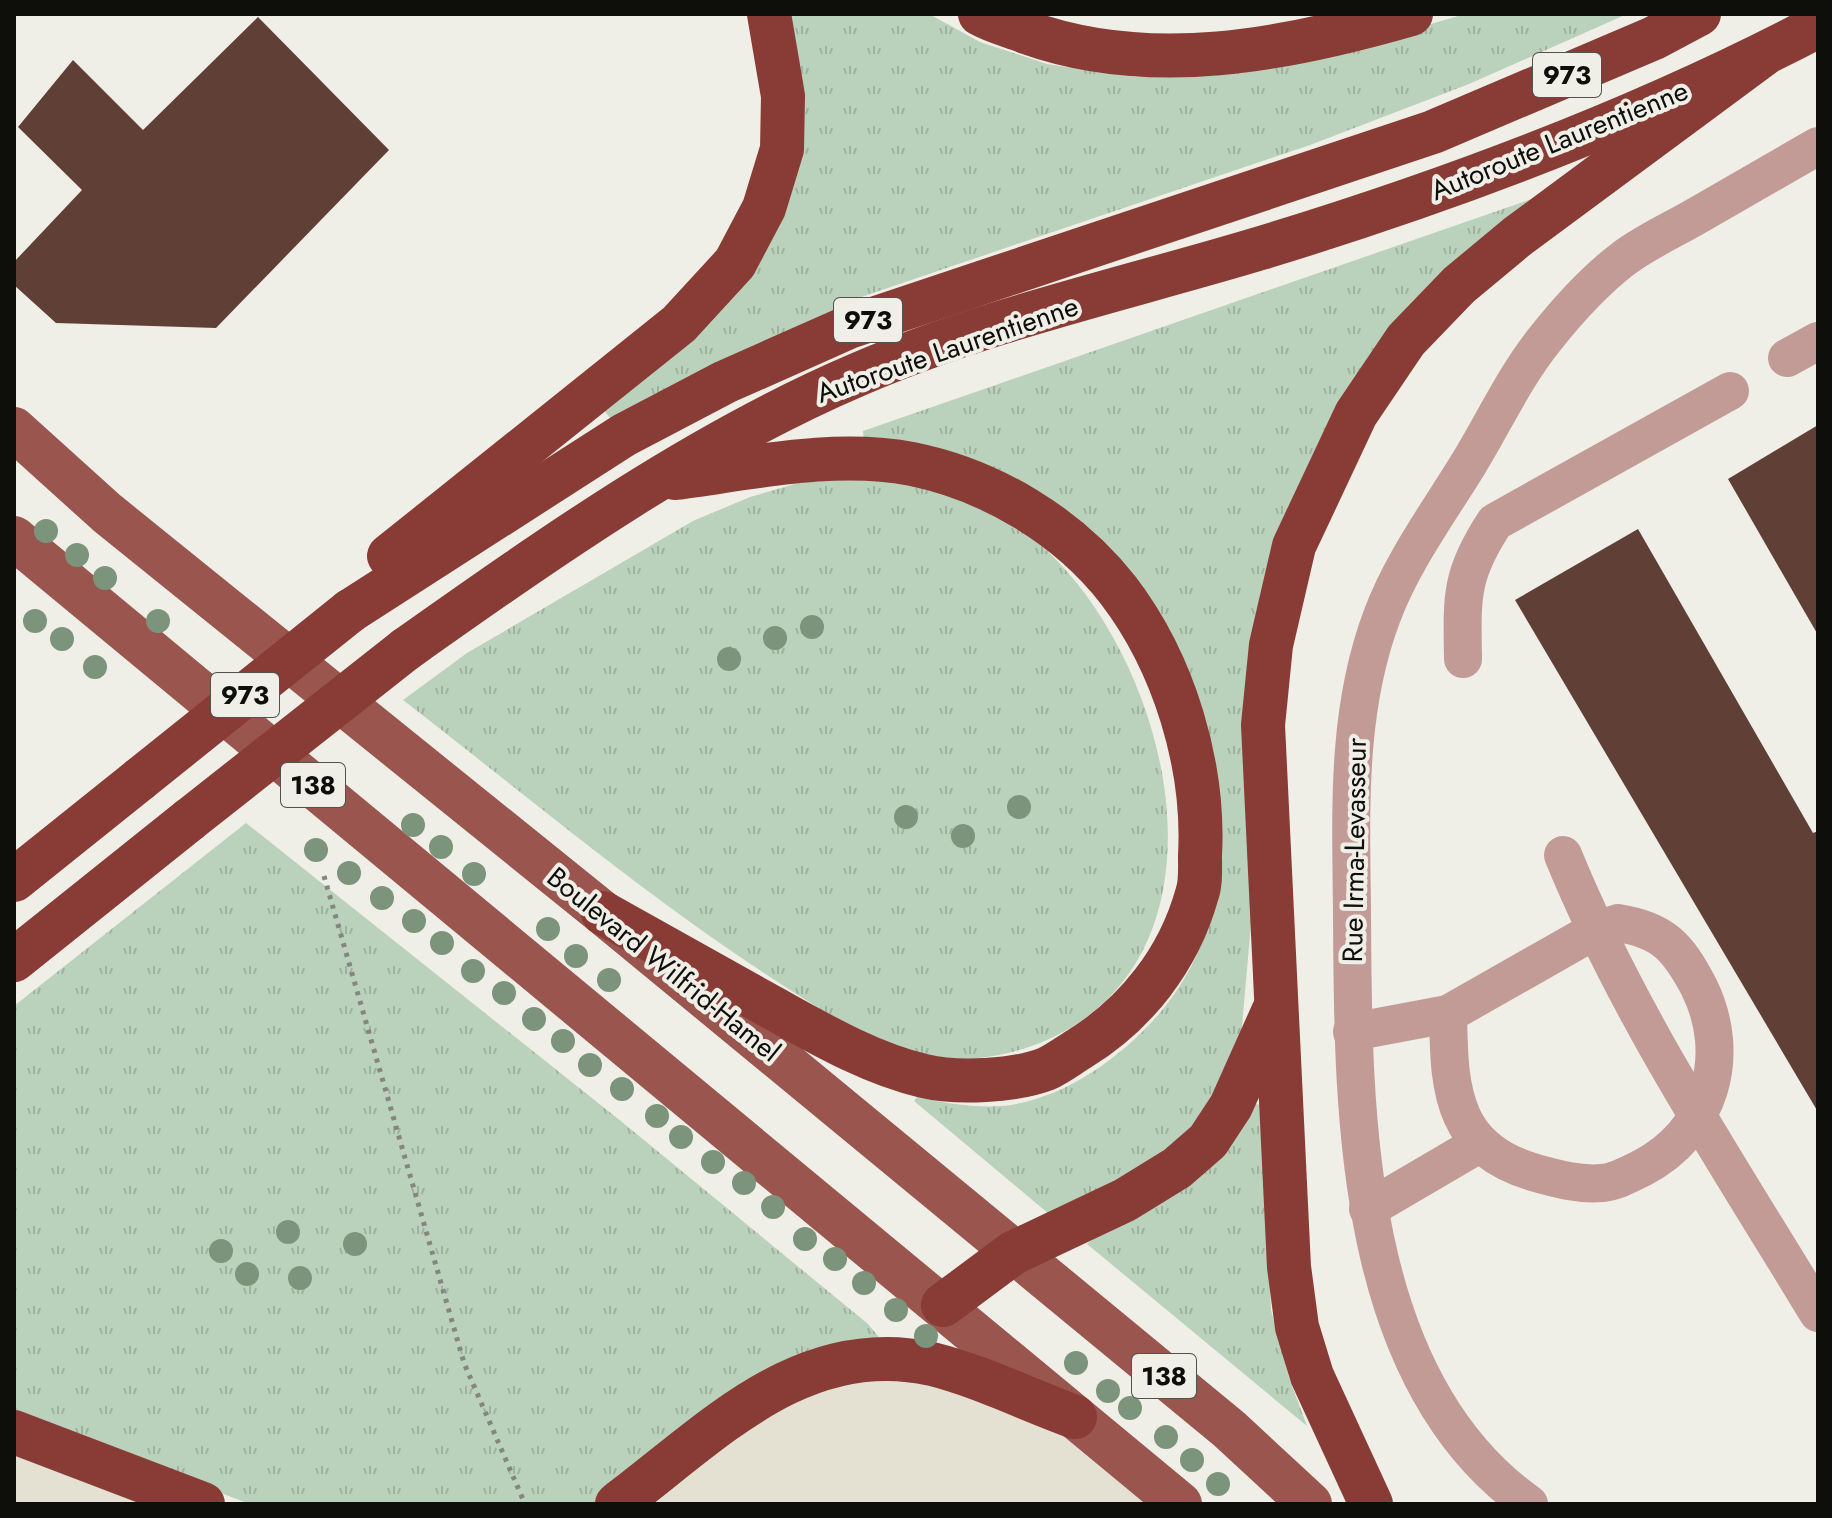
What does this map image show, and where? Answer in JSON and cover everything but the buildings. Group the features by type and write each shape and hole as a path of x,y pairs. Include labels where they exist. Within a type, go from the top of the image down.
{"highway":[{"path":"350,611 376,567 679,324 735,263 764,208 782,149 783,96 769,14"},
{"path":"980,14 1060,44 1155,56 1217,55 1336,35 1411,14"},
{"name":"Autoroute Laurentienne","path":"14,880 350,611 624,435 725,382 849,327 1433,132 1654,38 1699,14"},
{"name":"Autoroute Laurentienne","path":"14,960 406,649 490,589 751,423 862,372 968,335 1266,247 1528,157 1764,54 1818,26"},
{"path":"1371,1504 1312,1376 1297,1327 1289,1267 1263,725 1271,645 1294,546 1349,427 1406,340 1459,285 1518,236 1764,54"},
{"path":"603,913 852,1050 926,1077 985,1080 1046,1069 1095,1039 1139,1001 1180,945 1199,890 1202,827 1193,755 1174,697 1151,643 1118,590 1074,544 1028,509 972,482 913,464 863,459 794,462 661,480"},
{"path":"943,1305 1013,1253 1125,1200 1177,1168 1208,1141 1231,1106 1277,1002"},
{"path":"617,1504 761,1396 800,1374 849,1359 933,1365 1075,1417"},
{"path":"14,1432 203,1504"}],"main road":[{"name":"Boulevard Wilfrid-Hamel","path":"14,429 107,513 603,913 1229,1429 1310,1504"},
{"name":"138","path":"14,538 1180,1504"}],"street":[{"name":"Rue Irma-Levasseur","path":"1529,1504 1480,1463 1445,1417 1406,1336 1368,1209 1352,1032 1351,766 1361,692 1382,616 1406,568 1541,343 1582,295 1626,257 1818,146"},
{"path":"1463,659 1462,603 1472,557 1495,522 1730,391"},
{"path":"1563,855 1594,931 1699,1118 1818,1313"},
{"path":"1352,1032 1448,1014 1594,931 1618,923 1646,927 1669,942 1686,963 1705,1000 1715,1044 1712,1090 1699,1118 1659,1159 1603,1183 1560,1180 1513,1166 1479,1144 1462,1116 1451,1077 1448,1014"},
{"path":"1368,1209 1479,1144"}],"path":[{"path":"324,876 464,1363 525,1504"}],"shaded area":[{"path":"849,1359 1075,1417 1180,1504 617,1504"},
{"path":"14,1432 203,1504 14,1504"}],"green space":[{"path":"785,14 929,14 980,42 1047,64 1135,77 1221,74 1343,50 1465,14 1627,14 1469,84 1310,145 864,296 611,419 601,407 750,273"},
{"path":"1549,193 1314,455 1254,890 1241,1037 1200,1130 1055,1219 914,1101 917,1097 959,1104 1002,1106 1032,1100 1062,1089 1092,1072 1120,1052 1168,1003 1199,949 1213,902 1135,586 864,440 863,431"},
{"path":"856,478 909,484 946,495 995,516 1036,541 1081,589 1119,649 1148,717 1164,789 1167,861 1153,928 1120,986 1065,1031 1009,1053 968,1059 928,1058 897,1051 842,1022 753,966 651,893 403,700 467,653 693,521 750,497 798,483"},
{"path":"246,823 622,1122 868,1324 888,1348 601,1504 250,1504 14,1415 14,1006"},
{"path":"1248,1102 1260,1105 1271,1310 1289,1378 1307,1426 1087,1244"}]}
